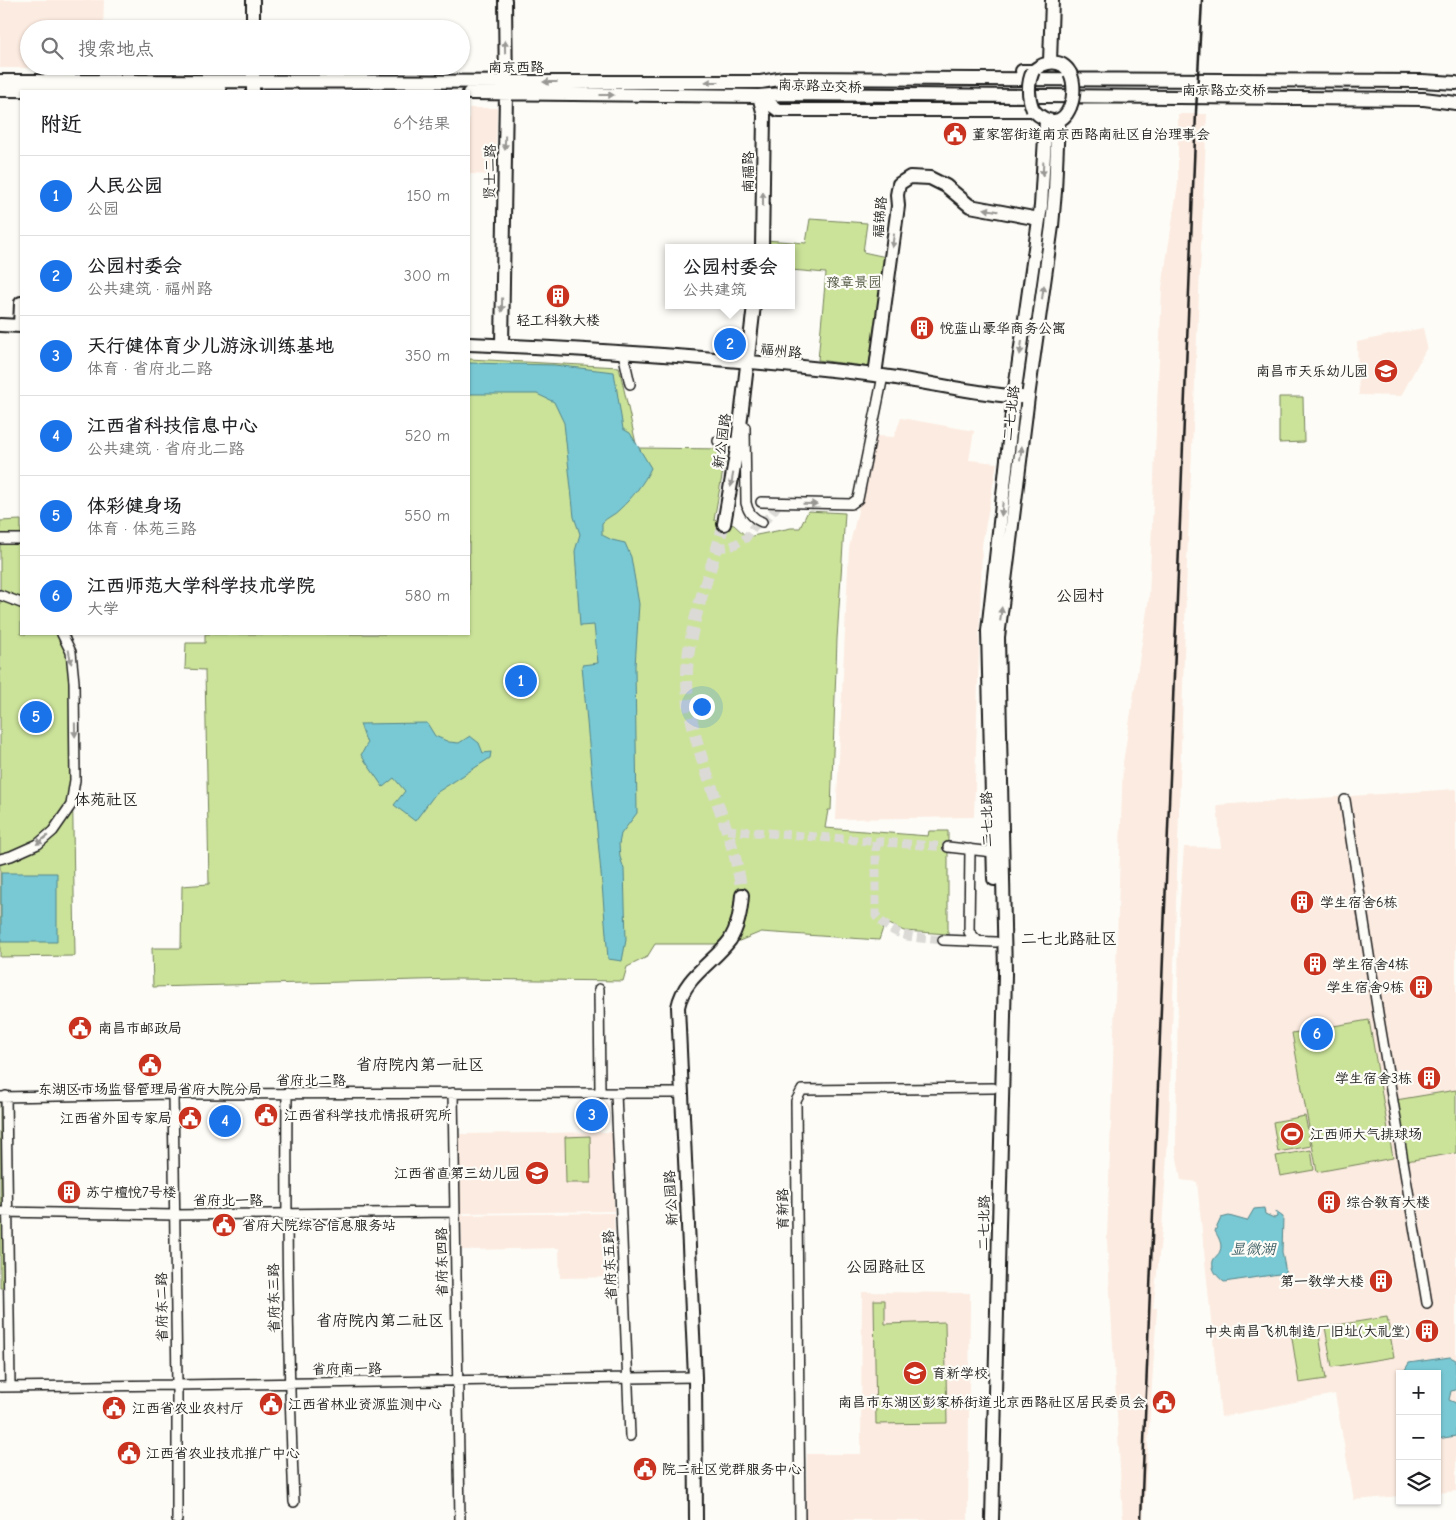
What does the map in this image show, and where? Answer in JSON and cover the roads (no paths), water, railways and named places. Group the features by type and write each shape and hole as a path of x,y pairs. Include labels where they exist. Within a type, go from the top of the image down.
{"main road":[{"path":"253,0 253,20"},
{"name":"贤士二路","path":"502,345 506,88 505,0"},
{"path":"1050,62 1052,0"},
{"path":"759,96 778,110 1033,110 1052,121 1068,113 1072,102 1073,80 1068,69 1061,64 1050,62 1042,64 1034,71 1029,79 1029,99 1033,110"},
{"path":"761,82 777,70 1034,71"},
{"name":"南京路立交桥","path":"761,82 794,78 1412,81 1456,84"},
{"name":"南京西路","path":"0,81 35,87 174,90"},
{"name":"南京西路","path":"470,94 506,88 761,82"},
{"name":"南京西路","path":"0,90 35,87 253,86 506,88 759,96"},
{"name":"南京路立交桥","path":"759,96 782,102 1456,104"},
{"name":"南福路","path":"759,96 764,115 762,244"},
{"name":"二七北路","path":"984,1520 996,942 988,631 1014,396 1052,121"},
{"name":"二七北路","path":"992,1520 1005,974 998,637 1028,397 1052,226 1052,121"},
{"name":"福锦路","path":"879,376 899,184 910,176 930,178 946,186 970,206 1039,219"},
{"path":"746,362 753,309"},
{"path":"0,325 20,326"},
{"name":"福州路","path":"470,344 583,349 746,362 879,376 1028,397"},
{"name":"新公园路","path":"724,524 738,442 746,362"},
{"name":"新公园路","path":"696,1520 695,1377 678,1007 680,997 688,984 730,939 740,914 742,895"}],"street":[{"path":"623,353 630,384"},
{"name":"福锦路","path":"761,502 851,504 858,499 879,376"},
{"path":"744,389 746,503 748,512 755,520 762,522"},
{"path":"718,441 738,442"},
{"path":"0,539 20,539"},
{"path":"0,595 20,603"},
{"path":"0,858 11,856 38,844 53,830 70,805 75,780 74,682 70,652 62,635"},
{"path":"1345,800 1378,1013 1428,1303"},
{"path":"948,847 993,852"},
{"path":"970,849 969,932 978,941"},
{"path":"943,940 996,942"},
{"path":"599,989 600,1093"},
{"name":"育新路","path":"800,1520 796,1101 802,1090 993,1088"},
{"name":"省府北二路","path":"3,1097 287,1093 682,1093"},
{"name":"省府东三路","path":"287,1093 286,1214 289,1383 294,1502"},
{"name":"省府东四路","path":"454,1093 460,1520"},
{"name":"省府东五路","path":"616,1093 630,1436"},
{"name":"省府东二路","path":"173,1094 177,1520"},
{"path":"3,1097 4,1212 10,1386"},
{"name":"省府北一路","path":"4,1212 286,1214 455,1212"},
{"name":"省府南一路","path":"0,1386 177,1386 695,1377"}],"water":[{"path":"470,363 554,365 614,372 623,429 630,433 651,468 629,500 602,523 602,535 625,543 631,557 639,604 635,666 637,813 621,834 619,844 620,857 624,869 626,940 622,961 608,959 582,665 598,663 594,625 580,626 575,551 580,534 574,517 564,423 554,402 537,394 470,394"},
{"path":"427,723 435,736 449,742 459,743 470,736 479,743 483,753 491,752 490,758 436,793 415,821 394,805 405,791 394,778 383,787 361,755 367,744 360,724"},
{"path":"1,873 57,873 57,942 1,942"},
{"name":"显微湖","path":"1264,1208 1265,1214 1274,1218 1277,1217 1276,1212 1283,1217 1282,1252 1286,1273 1224,1282 1215,1273 1213,1267 1214,1260 1221,1248 1215,1231 1221,1218 1229,1216 1247,1221 1254,1209"},
{"path":"1450,1357 1456,1360 1456,1390 1451,1391 1449,1400 1456,1403 1456,1436 1441,1438 1441,1370 1405,1370 1409,1363"}],"tunnel":[{"path":"718,548 732,546 746,538 754,526 769,517 780,502"},
{"path":"724,524 695,621 688,660 687,679 689,707 695,734 730,841 742,895"},
{"path":"727,830 948,847"},
{"path":"876,842 876,916 883,924 906,936 943,940"}],"railway":[{"path":"1141,1520 1196,112 1202,0"}],"place":[{"name":"董家窑街道南京西路南社区自治理事会","path":"955,134"},
{"name":"轻工科教大楼","path":"558,296"},
{"name":"悦蓝山豪华商务公寓","path":"922,328"},
{"name":"公园村委会","path":"730,344"},
{"name":"南昌市天乐幼儿园","path":"1386,371"},
{"name":"人民公园","path":"521,681"},
{"name":"体彩健身场","path":"36,717"},
{"name":"学生宿舍6栋","path":"1302,902"},
{"name":"学生宿舍4栋","path":"1315,964"},
{"name":"学生宿舍9栋","path":"1421,987"},
{"name":"南昌市邮政局","path":"80,1028"},
{"name":"江西师范大学科学技术学院","path":"1317,1034"},
{"name":"东湖区市场监督管理局省府大院分局","path":"150,1065"},
{"name":"学生宿舍3栋","path":"1429,1078"},
{"name":"江西省科学技术情报研究所","path":"266,1115"},
{"name":"天行健体育少儿游泳训练基地","path":"592,1115"},
{"name":"江西省外国专家局","path":"190,1118"},
{"name":"江西省科技信息中心","path":"225,1121"},
{"name":"江西师大气排球场","path":"1292,1134"},
{"name":"江西省直第三幼儿园","path":"537,1173"},
{"name":"苏宁檀悦7号楼","path":"69,1192"},
{"name":"综合教育大楼","path":"1329,1202"},
{"name":"省府大院综合信息服务站","path":"224,1225"},
{"name":"第一教学大楼","path":"1381,1281"},
{"name":"中央南昌飞机制造厂旧址(大礼堂)","path":"1427,1331"},
{"name":"育新学校","path":"915,1373"},
{"name":"南昌市东湖区彭家桥街道北京西路社区居民委员会","path":"1164,1402"},
{"name":"江西省林业资源监测中心","path":"271,1404"},
{"name":"江西省农业农村厅","path":"114,1408"},
{"name":"江西省农业技术推广中心","path":"129,1453"},
{"name":"院二社区党群服务中心","path":"645,1469"}],"district":[{"name":"公园村","path":"1080,596"},
{"name":"体苑社区","path":"106,800"},
{"name":"二七北路社区","path":"1069,939"},
{"name":"省府院内第一社区","path":"420,1065"},
{"name":"公园路社区","path":"886,1267"},
{"name":"省府院内第二社区","path":"380,1321"}],"park label":[{"name":"豫章景园","path":"854,282"}]}
